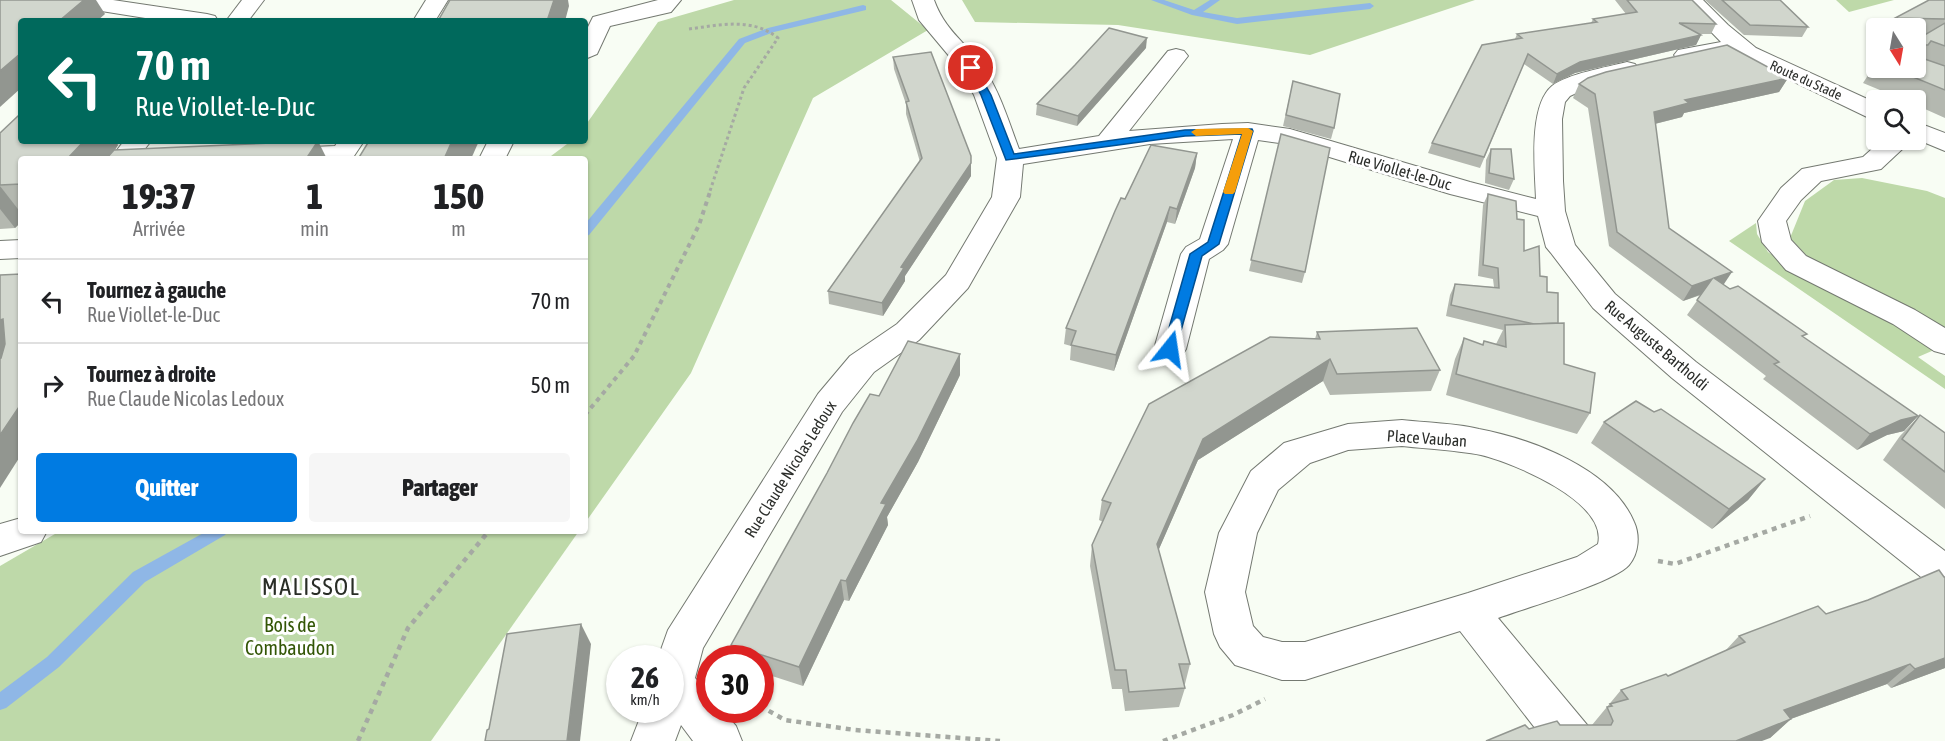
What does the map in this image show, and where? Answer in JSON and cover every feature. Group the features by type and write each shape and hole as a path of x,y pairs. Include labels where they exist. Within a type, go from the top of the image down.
{"street":[{"path":"70,0 187,18"},
{"path":"239,18 253,0"},
{"path":"426,18 437,0"},
{"path":"588,50 601,22 663,7 670,0"},
{"name":"Rue Claude Nicolas Ledoux","path":"682,645 830,403 862,364 908,332 957,281 1006,197 1010,158 986,95 971,68 930,20 923,0"},
{"path":"1691,0 1737,46"},
{"name":"Route du Stade","path":"1737,46 1766,62 1866,107"},
{"name":"Rue Auguste Bartholdi","path":"1737,46 1626,69 1578,82 1561,91 1552,101 1549,119 1551,211 1561,247 1604,301 1684,370 1945,573"},
{"path":"1106,144 1176,56"},
{"path":"1170,349 1196,254 1213,244 1248,131"},
{"name":"Rue Viollet-le-Duc","path":"1010,158 1185,133 1248,131 1290,137 1460,188 1551,211"},
{"path":"1926,134 1945,143"},
{"path":"126,156 136,144"},
{"path":"283,156 344,153 349,144"},
{"path":"1885,150 1872,164 1812,175 1791,194 1772,221 1777,242 1796,263 1904,317 1945,343"},
{"path":"0,250 18,249"},
{"name":"Place Vauban","path":"1402,433 1482,442 1537,461 1588,489 1610,509 1620,532 1616,554 1590,569 1468,611 1305,661 1282,661 1250,652 1235,634 1225,592 1238,533 1264,481 1297,453 1348,436 1402,433"},
{"path":"0,540 19,534"},
{"path":"1468,611 1572,741"},
{"path":"684,700 689,701 720,741"},
{"name":"Rue Claude Nicolas Ledoux","path":"653,741 659,723"}],"path":[{"path":"588,411 634,356 699,225 744,88 778,38 771,30 752,24 685,29"},
{"path":"1616,554 1675,564 1853,501"},
{"path":"358,741 408,628 486,534"},
{"path":"1163,741 1233,715 1293,686 1305,661"},
{"path":"774,714 786,720 843,728 1000,741"}],"green space":[{"path":"734,0 891,0 928,30 813,98 691,373 588,519 588,156 551,156 567,144 588,144 588,122 658,22"},
{"path":"962,0 1475,0 1310,55 1118,25 975,22"},
{"path":"1836,0 1894,0 1849,12"},
{"path":"1862,178 1927,191 1945,198 1945,329 1812,261 1790,238 1805,201 1834,180"},
{"path":"1756,223 1757,234 1768,252 1810,280 1941,347 1918,357 1945,376 1945,389 1729,241"},
{"name":"Bois de Combaudon","path":"55,534 577,534 431,741 0,741 0,566"}],"building":[{"path":"0,0 84,0 63,18 18,18 18,56 0,71"},
{"path":"450,0 554,0 548,18 440,18"},
{"path":"1627,0 1692,0 1716,24 1679,23 1701,35 1580,62 1557,74 1528,54 1484,157 1432,143 1482,45 1522,38 1517,34 1597,22 1593,19 1637,12"},
{"path":"1722,0 1780,0 1808,27 1750,25"},
{"path":"1929,0 1945,0 1945,19 1895,18"},
{"path":"1945,23 1945,46 1931,41 1926,45 1926,34"},
{"path":"1109,28 1147,38 1078,116 1037,104 1075,65"},
{"path":"1727,45 1788,78 1685,100 1689,103 1654,112 1669,228 1732,272 1714,278 1730,289 1738,286 1807,334 1802,336 1918,416 1901,420 1870,434 1774,364 1779,362 1697,300 1712,279 1692,286 1617,232 1595,94 1579,84 1588,78 1606,72"},
{"path":"931,52 971,156 971,163 901,267 904,268 882,303 828,291 922,158 906,102 909,101 893,57"},
{"path":"1926,59 1945,66 1945,90 1916,78 1926,78"},
{"path":"1293,81 1340,94 1334,128 1286,115"},
{"path":"18,116 18,144 81,144 70,156 18,156 18,184 0,185 0,133"},
{"path":"1281,134 1330,148 1305,272 1251,260"},
{"path":"250,144 316,144 308,156 109,156 114,150"},
{"path":"367,144 451,144 445,156 360,156"},
{"path":"1151,145 1197,153 1177,209 1170,207 1116,355 1071,345 1076,331 1066,328 1121,198 1125,199"},
{"path":"1491,149 1511,149 1514,179 1489,173"},
{"path":"1488,194 1516,201 1517,219 1524,220 1524,251 1539,246 1540,276 1547,277 1547,292 1558,293 1558,323 1534,324 1451,305 1455,284 1499,288 1498,268 1483,265"},
{"path":"18,274 18,408 0,435 0,359 5,344 3,319 0,320 0,275"},
{"path":"1564,323 1564,364 1595,373 1590,413 1456,374 1464,338 1483,345 1484,341 1506,347 1505,325"},
{"path":"1417,328 1440,370 1337,374 1330,359 1203,439 1157,544 1190,664 1179,664 1185,688 1129,692 1126,670 1115,670 1092,545 1111,503 1102,500 1149,404 1270,337 1320,339 1317,332"},
{"path":"908,341 960,354 917,441 881,503 886,504 846,581 841,580 799,667 774,659 774,645 731,645 870,394 879,396"},
{"path":"1636,401 1654,412 1661,409 1765,479 1729,509 1604,422"},
{"path":"1920,415 1945,433 1945,472 1902,439"},
{"path":"1939,570 1945,577 1945,658 1915,669 1910,664 1784,710 1791,719 1736,741 1486,741 1525,725 1529,729 1557,721 1560,725 1611,725 1613,721 1607,707 1628,699 1621,690 1666,674 1668,676 1745,642 1739,636 1818,606 1826,614 1868,600"},
{"path":"581,624 567,741 485,741 507,634"}],"waterway":[{"path":"1155,0 1195,13"},
{"path":"1195,13 1216,0"},
{"path":"1195,13 1237,21 1370,6"},
{"path":"588,228 742,41 771,30 863,8"},
{"path":"0,702 53,662 139,577 215,534"}],"slow traffic":[{"path":"1196,132 1248,131 1229,192"}],"district":[{"name":"MALISSOL","path":"311,586"}],"route":[{"path":"971,68 986,95 1010,158 1185,133 1248,131 1213,244 1196,254 1170,349"}]}
